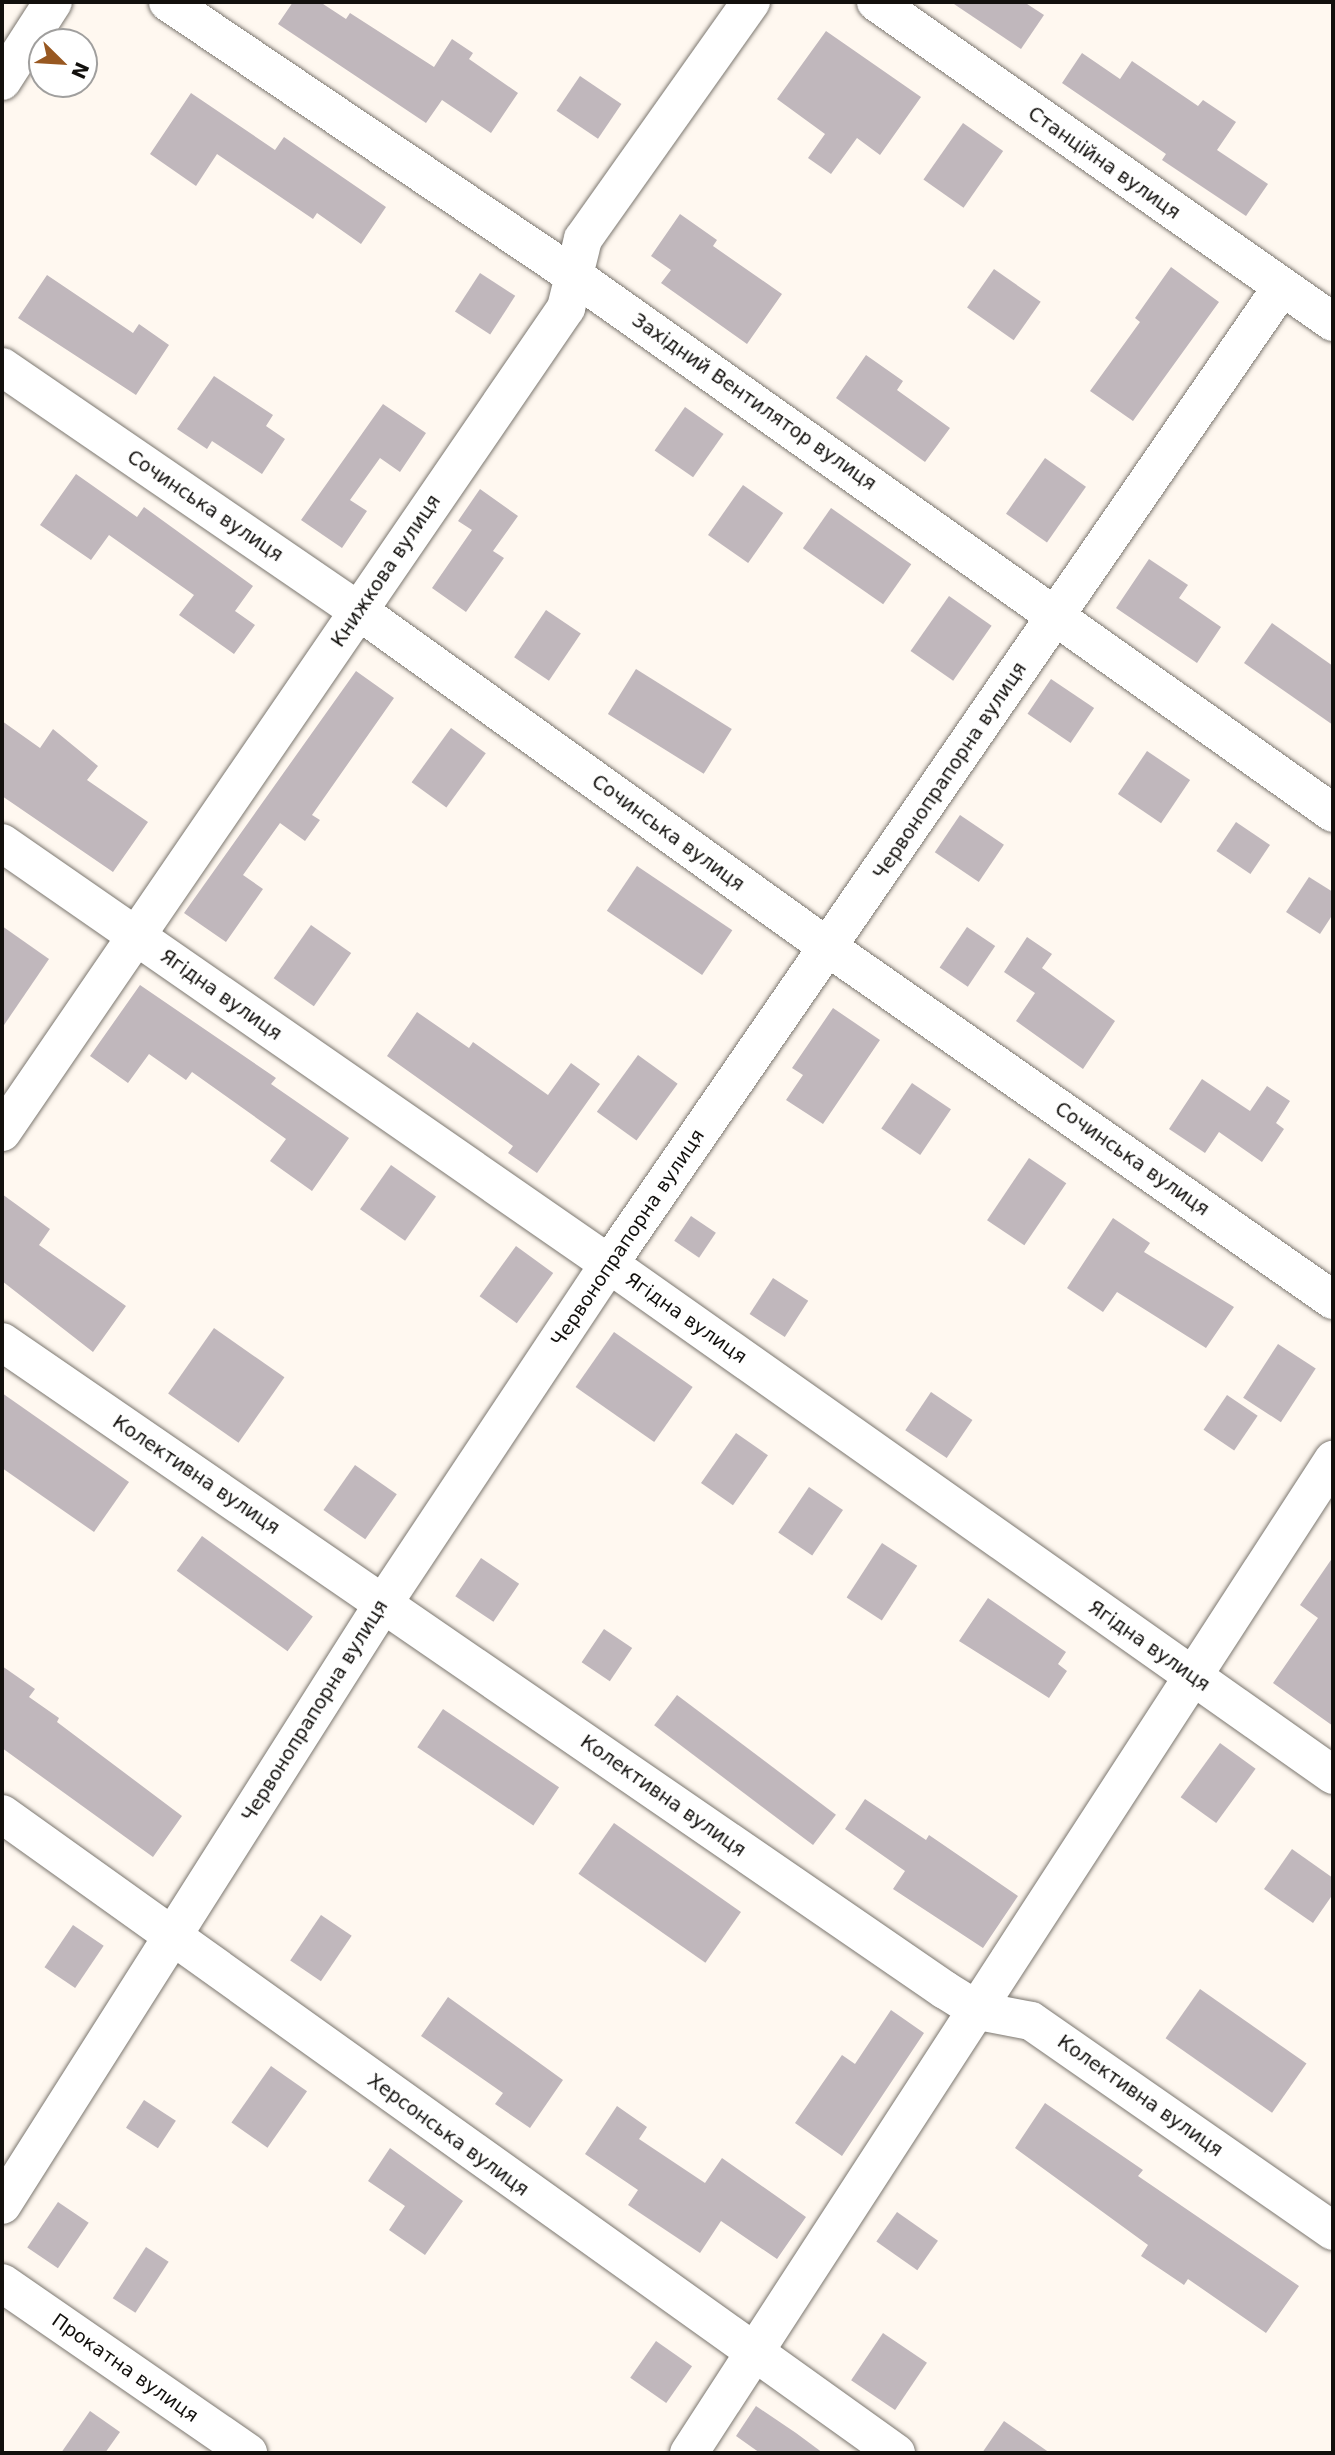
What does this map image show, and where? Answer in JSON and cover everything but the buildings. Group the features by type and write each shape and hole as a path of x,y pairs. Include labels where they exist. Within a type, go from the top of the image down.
{"street":[{"path":"2,81 53,2"},
{"name":"Західний Вентилятор вулиця","path":"168,2 573,275 1057,614 1333,813"},
{"name":"Книжкова вулиця","path":"2,1132 566,308 583,239 751,2"},
{"name":"Станційна вулиця","path":"876,2 1333,322"},
{"name":"Червонопрапорна вулиця","path":"2,2205 383,1604 609,1264 1281,288"},
{"name":"Сочинська вулиця","path":"2,367 359,611 829,948 1333,1300"},
{"name":"Ягідна вулиця","path":"2,843 609,1264 1333,1775"},
{"name":"Колективна вулиця","path":"2,1342 979,2011 1031,2021 1333,2231"},
{"path":"689,2453 757,2356 1333,1460"},
{"name":"Херсонська вулиця","path":"2,1814 896,2453"},
{"name":"Прокатна вулиця","path":"2,2283 248,2453"}]}
